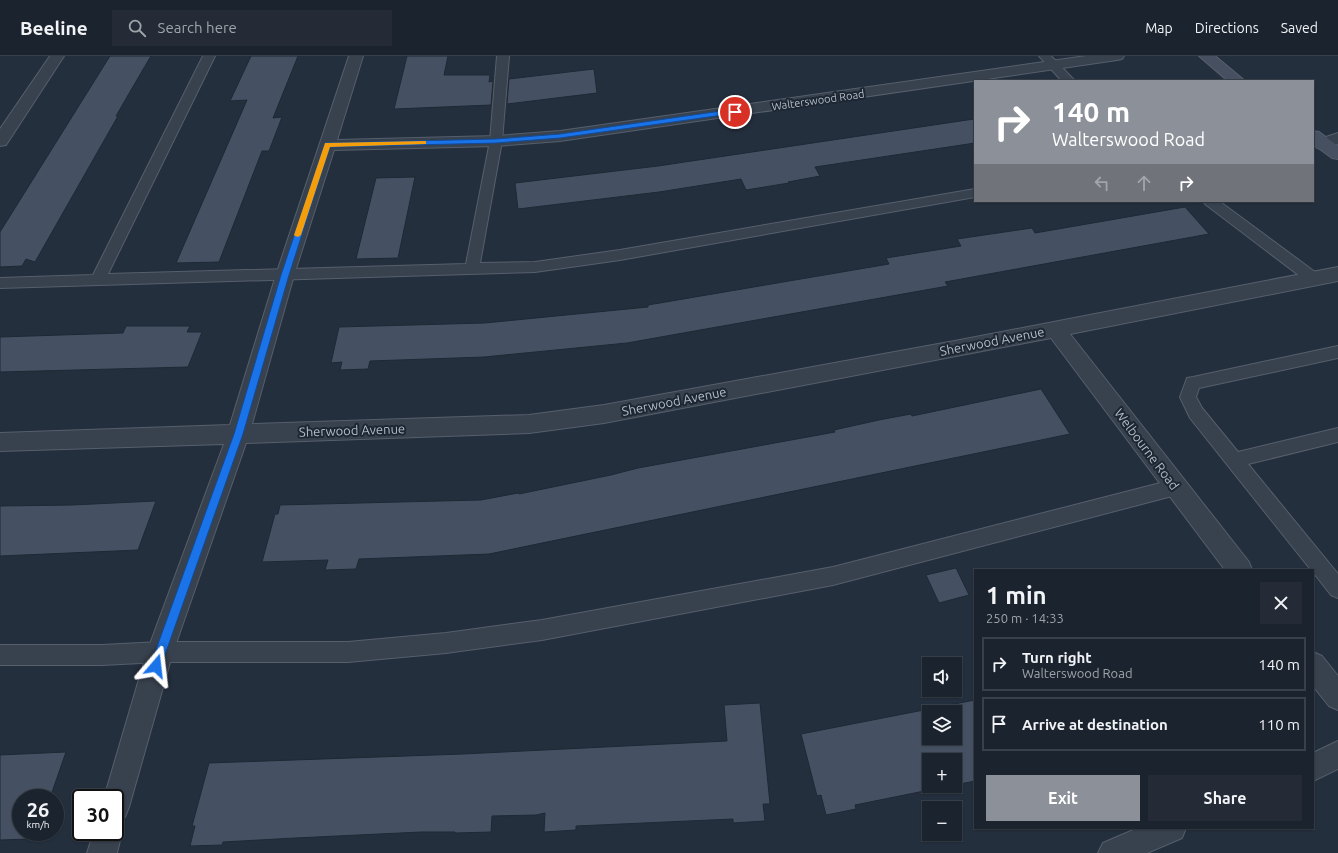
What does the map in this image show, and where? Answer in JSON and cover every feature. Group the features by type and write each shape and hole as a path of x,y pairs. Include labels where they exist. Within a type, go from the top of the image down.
{"street":[{"path":"0,142 58,56"},
{"path":"120,789 160,652 238,434 285,275 356,56"},
{"name":"Walterswood Road","path":"327,145 496,141 560,136 1049,60 1117,56"},
{"path":"1206,56 1236,80"},
{"path":"1325,139 1338,154"},
{"name":"Sherwood Avenue","path":"0,442 529,424 612,413 960,348 1338,274"},
{"name":"Welbourne Road","path":"1055,329 1239,569"},
{"path":"1314,666 1338,698"},
{"path":"1314,766 1338,754"},
{"path":"1113,853 1170,829"},
{"path":"102,853 105,841"}],"lane":[{"path":"98,280 209,56"},
{"path":"472,268 496,141 503,56"},
{"path":"1049,60 1068,80"},
{"path":"0,283 535,267 620,255 974,194"},
{"path":"1211,202 1314,279"},
{"path":"1338,352 1193,383 1188,397 1196,413 1338,589"},
{"path":"1234,460 1338,435"},
{"path":"0,655 102,655 160,652 348,652 446,643 542,630 833,576 1176,487"}],"building":[{"path":"110,56 151,56 35,262 26,259 22,266 0,267 0,232"},
{"path":"251,56 298,56 273,118 282,117 269,151 262,151 219,262 176,263 247,100 230,101"},
{"path":"407,56 448,56 444,75 490,75 489,82 493,81 491,105 394,109"},
{"path":"594,69 597,93 507,104 509,79"},
{"path":"974,119 974,143 815,167 820,176 788,182 789,183 746,190 741,179 659,192 518,209 515,183 658,166"},
{"path":"415,177 398,258 356,259 376,178"},
{"path":"1185,207 1209,234 945,282 948,286 627,343 484,357 370,361 368,369 340,370 342,362 331,363 339,327 485,323 648,307 648,305 889,264 886,258 961,246 957,239 1032,228 1035,233"},
{"path":"126,326 190,326 187,332 202,332 188,367 0,372 0,337 123,333"},
{"path":"1041,389 1070,434 489,554 359,559 356,569 325,570 328,560 262,562 275,514 278,514 280,505 481,500 519,494 638,468 835,432 834,430 879,420 911,414 912,416"},
{"path":"156,501 138,550 0,556 0,506 72,505"},
{"path":"956,568 969,595 939,603 926,575"},
{"path":"974,700 974,781 962,784 962,753 922,753 922,791 855,805 856,809 826,815 821,795 817,796 801,734 922,710 922,745 962,745 962,705 949,705"},
{"path":"760,703 770,804 763,804 765,821 733,823 733,819 576,826 576,830 544,832 545,813 536,815 492,816 491,832 421,832 223,842 222,845 190,846 195,826 192,826 209,763 463,754 727,741 724,705"},
{"path":"66,752 53,789 12,789 12,840 0,840 0,755"}],"slow traffic":[{"path":"298,235 327,145 424,143"}],"route":[{"path":"156,666 238,434 285,275 327,145 496,141 560,136 735,112"}]}
